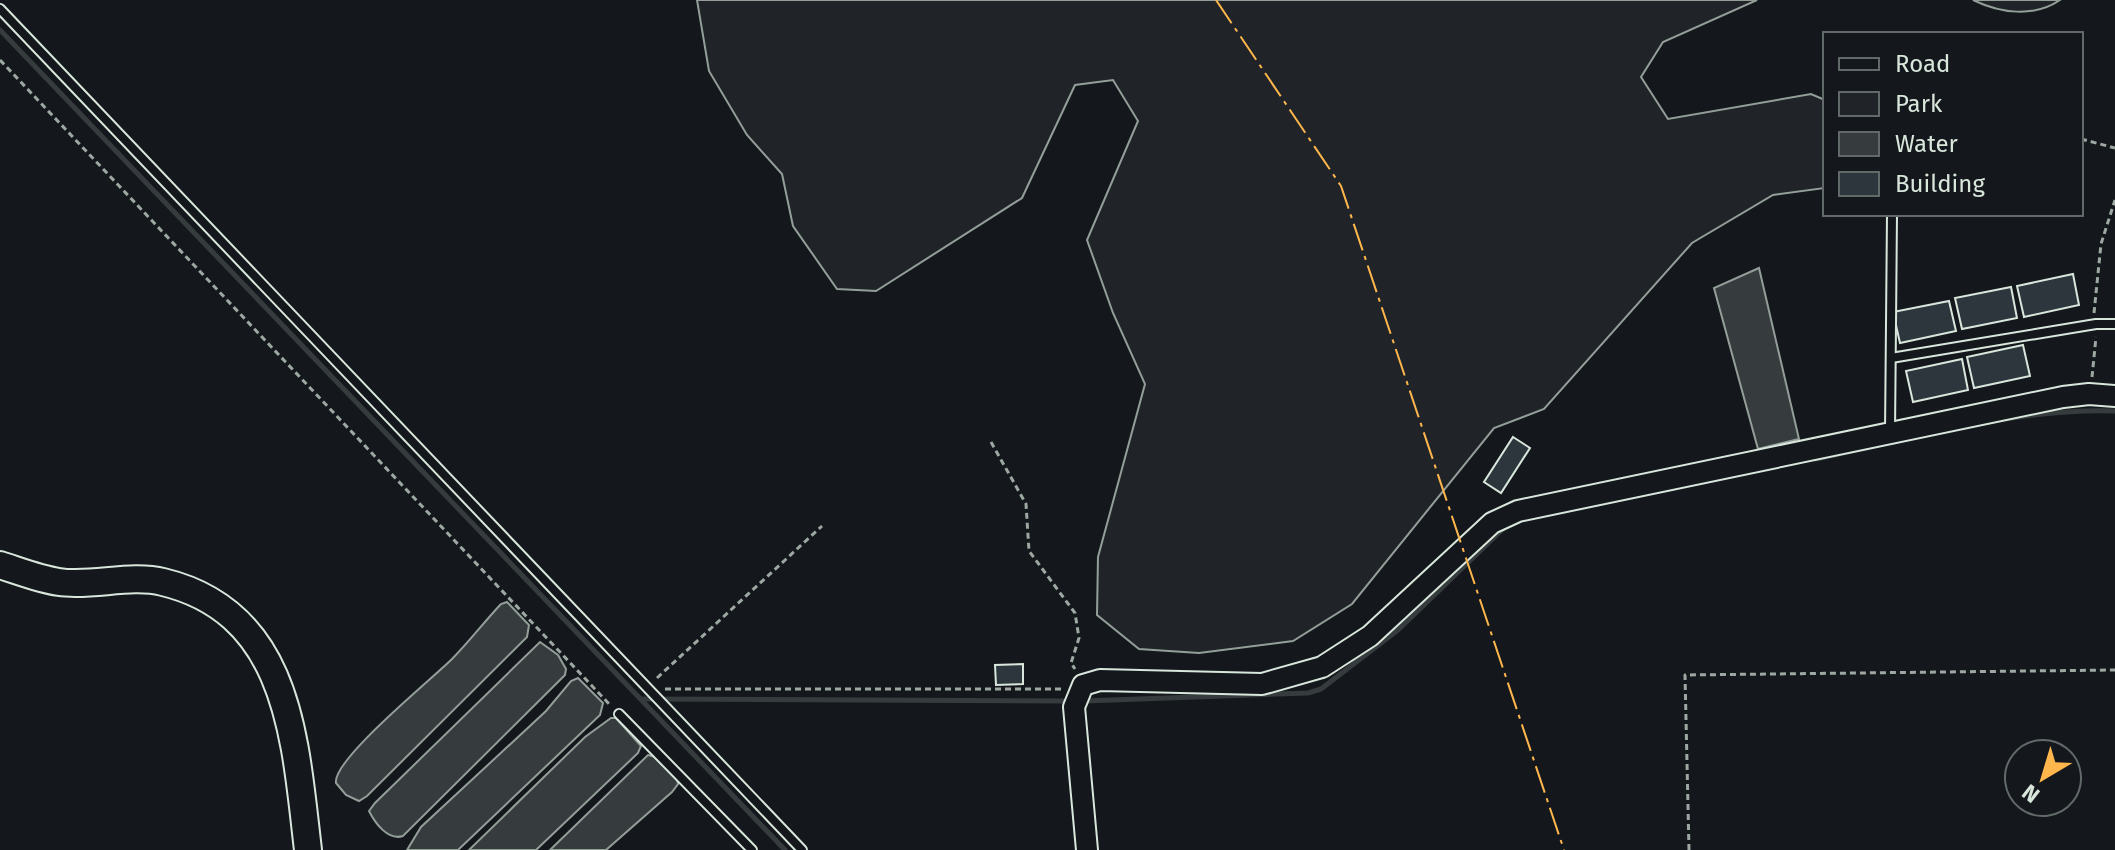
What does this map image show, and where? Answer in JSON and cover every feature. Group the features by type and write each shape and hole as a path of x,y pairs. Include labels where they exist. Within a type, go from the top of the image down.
{"highway":[{"path":"0,565 59,582 161,581 205,597 242,624 266,656 288,706 308,850"}],"street":[{"path":"1087,850 1074,707 1083,685 1100,680 1262,684 1322,667 1370,636 1492,523 1518,511 2089,394 2115,396"}],"lane":[{"path":"0,9 802,850"},
{"path":"1890,433 1892,216"},
{"path":"1891,358 2096,324 2115,324"},
{"path":"619,714 752,850"}],"path":[{"path":"0,60 619,714"},
{"path":"2083,140 2115,148"},
{"path":"2089,394 2096,362 2093,306 2096,275 2101,244 2115,200"},
{"path":"646,689 1065,689 1083,685 1071,663 1079,638 1075,613 1029,551 1026,504 991,442"},
{"path":"646,689 822,526"},
{"path":"1689,850 1685,675 2115,670"}],"green space":[{"path":"697,0 1757,0 1663,42 1641,77 1668,119 1811,94 1823,99 1823,188 1773,195 1692,243 1544,409 1494,428 1352,604 1293,641 1199,653 1139,649 1097,615 1098,557 1145,384 1113,313 1087,240 1138,121 1113,80 1075,85 1022,198 876,291 837,289 793,226 782,174 747,135 709,71"},
{"path":"1973,0 2060,0 2050,6 2017,12"}],"water":[{"path":"1759,268 1799,439 1758,449 1714,288"},
{"path":"507,602 529,625 527,637 367,796 359,801 346,795 336,783 339,772 350,757 385,720 452,659 501,604"},
{"path":"540,642 558,655 566,669 565,675 403,836 392,836 383,830 369,811 375,803"},
{"path":"578,678 603,703 600,715 458,850 407,850 421,827 546,711 571,681"},
{"path":"611,718 616,718 641,746 638,753 536,850 469,850 585,737"},
{"path":"648,755 656,757 677,779 678,784 672,792 606,850 550,850"}],"building":[{"path":"2073,274 2079,305 2024,317 2017,286"},
{"path":"2011,287 2017,318 1962,329 1955,298"},
{"path":"1949,301 1956,331 1900,343 1893,312"},
{"path":"2023,345 2030,376 1974,388 1967,357"},
{"path":"1962,359 1968,390 1913,402 1906,371"},
{"path":"1513,437 1530,448 1501,493 1484,482"},
{"path":"1023,664 1023,684 996,685 995,665"}],"waterway":[{"path":"0,30 785,850"},
{"path":"1816,459 2003,419 2079,411 2115,411"},
{"path":"1083,701 1308,693 1321,689 1398,630 1506,526"},
{"path":"641,699 1069,701"}],"power":[{"path":"1216,0 1341,186 1564,850"}]}
